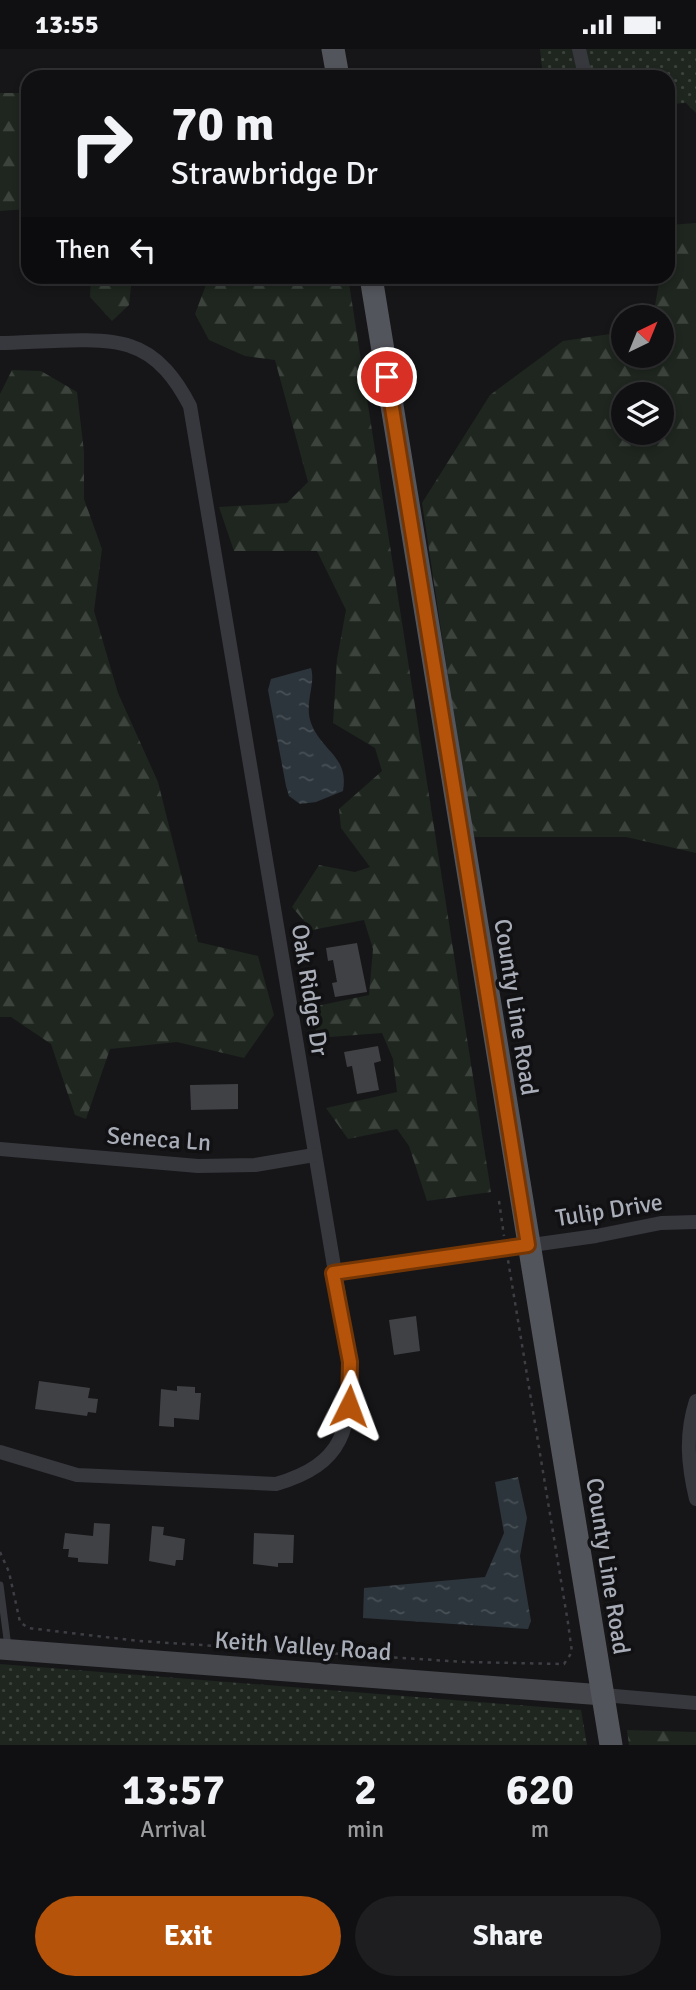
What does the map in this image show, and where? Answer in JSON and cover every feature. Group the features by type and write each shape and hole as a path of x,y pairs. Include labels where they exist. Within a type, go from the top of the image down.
{"main road":[{"path":"333,49 337,70"},
{"name":"County Line Road","path":"372,284 517,1247 611,1745"}],"street":[{"path":"579,49 584,70"},
{"name":"Oak Ridge Dr","path":"0,343 99,342 131,346 160,364 178,383 190,406 350,1362 347,1421 340,1444 318,1465 298,1478 276,1484 77,1475 0,1452"},
{"name":"Seneca Ln","path":"0,1149 198,1167 255,1165 314,1155"},
{"name":"Tulip Drive","path":"333,1273 661,1223 696,1222"},
{"path":"696,1401 691,1418 688,1455 696,1499"},
{"name":"Keith Valley Road","path":"4,1649 603,1695"},
{"path":"603,1695 696,1703"}],"lane":[{"path":"0,1585 4,1649"}],"path":[{"path":"0,1552 13,1584 20,1622 27,1628 164,1643 451,1661 564,1664 572,1652 517,1247 499,1201"}],"green space":[{"path":"540,49 696,49 696,113 686,103 675,104 675,70 542,70"},
{"path":"0,93 21,93 21,210 0,211"},
{"path":"696,223 696,853 626,837 472,837 422,503 490,395 563,341 611,334 611,368 674,368 674,305 655,305 659,284 675,284 675,225"},
{"path":"91,284 131,284 129,305 112,321 90,297"},
{"path":"206,284 349,284 491,1192 427,1201 409,1146 397,1129 348,1139 326,1108 397,1092 393,1059 382,1033 317,1038 312,1007 369,995 373,949 364,920 312,930 292,907 319,865 355,872 370,867 341,828 339,809 382,771 375,748 333,723 337,659 346,610 317,551 234,551 219,507 287,503 308,482 275,360 245,356 209,340 195,314"},
{"path":"12,370 41,371 77,392 84,452 84,499 102,549 94,611 118,693 158,782 198,942 258,956 274,1015 244,1058 177,1042 110,1049 86,1119 75,1115 51,1044 11,1017 0,1017 0,394"},
{"path":"0,1664 581,1710 587,1745 0,1745"},
{"path":"627,1730 696,1732 696,1745 629,1745"}],"water":[{"path":"311,668 311,723 338,762 344,779 343,791 316,802 300,804 289,796 286,786 268,690 271,679"},
{"path":"518,1477 527,1518 520,1556 531,1621 528,1629 363,1618 364,1588 485,1577 504,1533 495,1482"}],"building":[{"path":"357,943 367,992 335,997 332,983 337,982 333,960 328,961 326,948"},
{"path":"378,1046 381,1061 374,1063 379,1090 357,1094 352,1066 347,1067 344,1052"},
{"path":"238,1084 238,1109 191,1110 190,1085"},
{"path":"416,1316 420,1351 394,1355 389,1320"},
{"path":"39,1381 90,1388 88,1398 98,1399 96,1413 88,1412 87,1416 35,1409"},
{"path":"177,1386 195,1387 195,1393 201,1393 199,1420 174,1418 174,1427 159,1426 161,1389 177,1391"},
{"path":"94,1523 110,1524 108,1564 78,1562 78,1558 68,1557 69,1549 63,1549 65,1533 93,1536"},
{"path":"152,1526 164,1527 163,1535 185,1539 183,1560 176,1560 175,1566 149,1561"},
{"path":"254,1533 294,1535 293,1563 278,1563 278,1567 253,1564"}],"route":[{"path":"349,1406 350,1362 333,1273 528,1245 387,377"}]}
